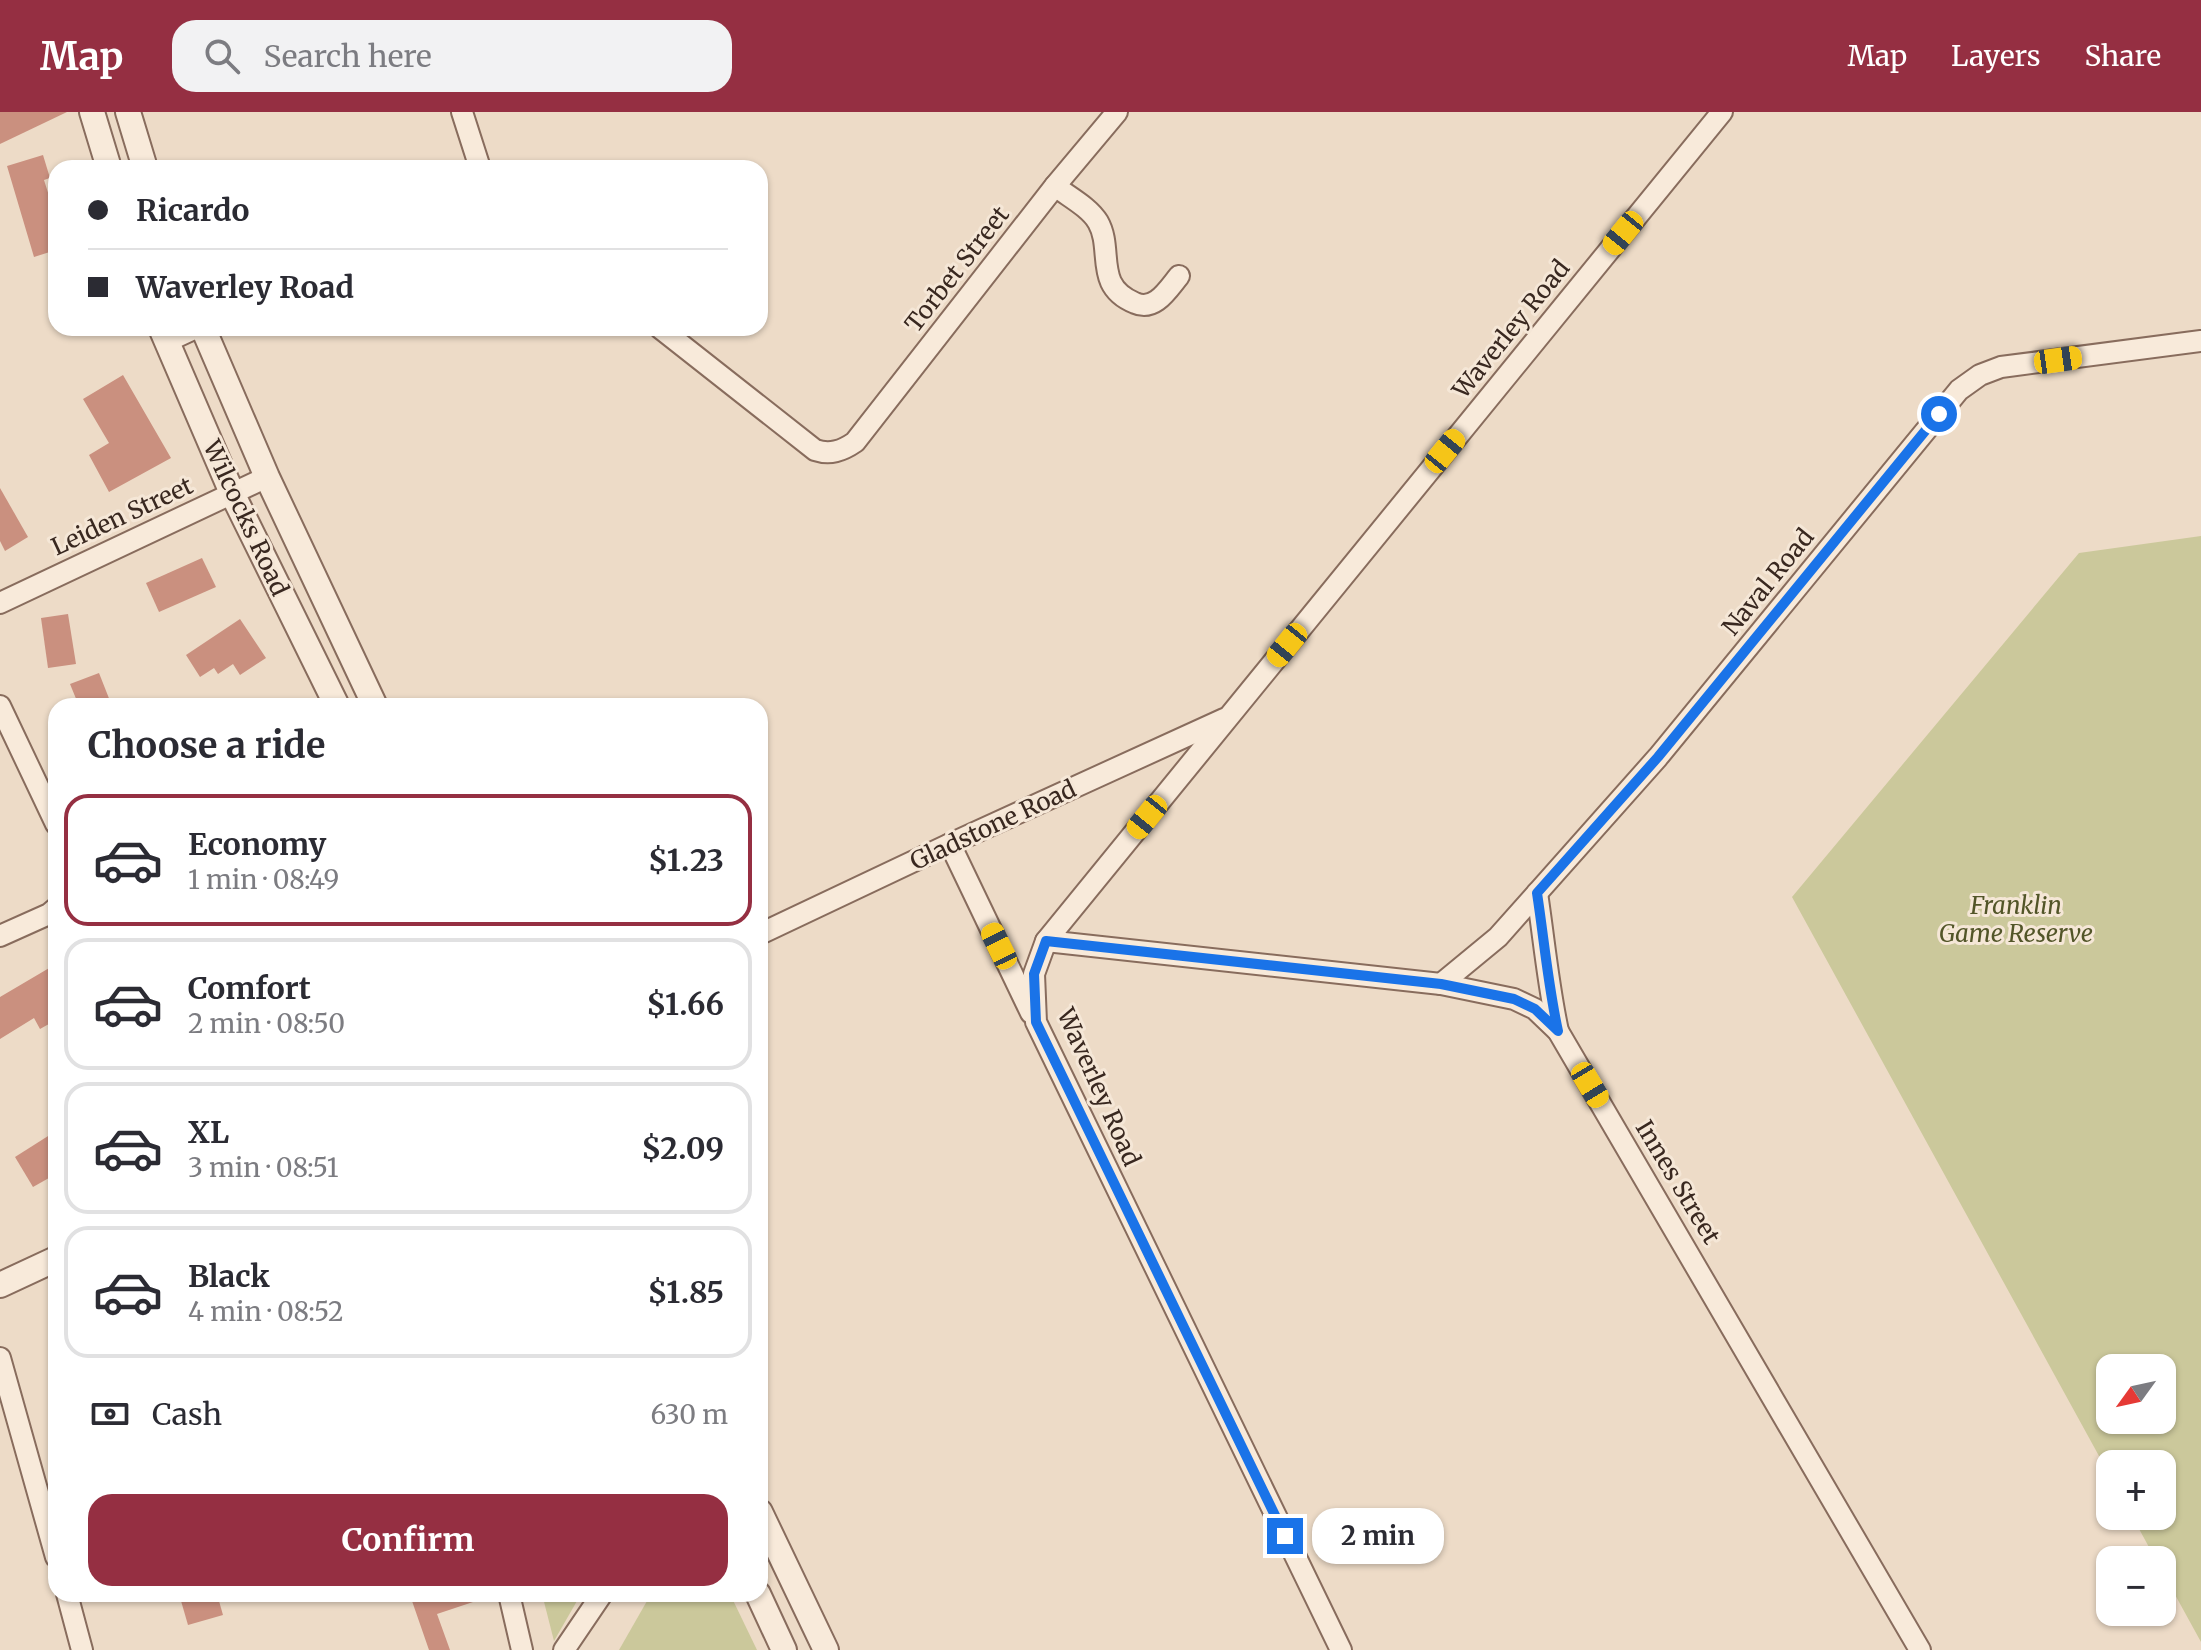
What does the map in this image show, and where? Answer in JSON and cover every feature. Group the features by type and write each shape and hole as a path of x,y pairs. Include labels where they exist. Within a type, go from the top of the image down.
{"street":[{"path":"92,112 107,160"},
{"path":"128,112 143,160"},
{"path":"462,112 477,160"},
{"name":"Torbet Street","path":"670,336 815,450 835,453 855,442 1055,186 1117,112"},
{"name":"Waverley Road","path":"1341,1650 1036,1022 1034,974 1046,941 1722,112"},
{"path":"1055,186 1082,205 1098,222 1104,237 1109,277 1116,289 1130,301 1141,305 1152,304 1164,296 1179,276"},
{"name":"Wilcocks Road","path":"164,336 232,493 333,698"},
{"name":"Wilcocks Road","path":"206,336 267,477 370,695"},
{"name":"Naval Road","path":"1441,984 1498,937 1658,757 1959,390 1980,375 2001,367 2201,341"},
{"name":"Leiden Street","path":"0,603 267,477"},
{"path":"0,706 48,807"},
{"name":"Gladstone Road","path":"768,930 1228,717"},
{"path":"950,844 1036,1022"},
{"path":"1537,893 1547,979 1558,1031"},
{"path":"0,936 48,914"},
{"name":"Innes Street","path":"1046,941 1441,984 1514,999 1535,1009 1558,1031 1920,1650"},
{"path":"0,1285 48,1263"},
{"path":"0,1358 48,1529"},
{"path":"768,1529 826,1650"},
{"path":"69,1602 82,1650"},
{"path":"511,1602 522,1650"},
{"path":"564,1650 597,1602"},
{"path":"762,1602 784,1650"}],"green space":[{"name":"Franklin Game Reserve","path":"2201,536 2201,1642 2176,1596 2176,1546 2148,1546 2140,1530 2176,1530 2176,1450 2096,1451 1792,897 2079,553"},
{"path":"544,1602 576,1602 554,1641"},
{"path":"646,1602 734,1602 757,1650 619,1650"}],"building":[{"path":"0,112 67,112 0,144"},
{"path":"43,155 48,171 48,179 44,180 48,193 48,253 34,257 7,166"},
{"path":"123,375 171,458 109,492 89,455 109,443 83,399"},
{"path":"0,488 28,537 5,551 0,541"},
{"path":"202,558 216,587 159,612 146,583"},
{"path":"68,614 76,664 48,668 41,618"},
{"path":"240,619 266,658 240,675 233,664 218,674 214,668 200,677 186,655"},
{"path":"99,673 109,698 76,698 70,684"},
{"path":"48,969 48,1024 40,1029 34,1018 0,1039 0,997"},
{"path":"48,1136 48,1179 33,1187 15,1157"},
{"path":"181,1602 219,1602 223,1615 188,1625"},
{"path":"412,1602 473,1602 437,1614 450,1650 429,1650"}],"route":[{"path":"1285,1536 1036,1022 1034,974 1046,941 1441,984 1514,999 1535,1009 1558,1031 1547,979 1537,893 1658,757 1939,414"}]}
